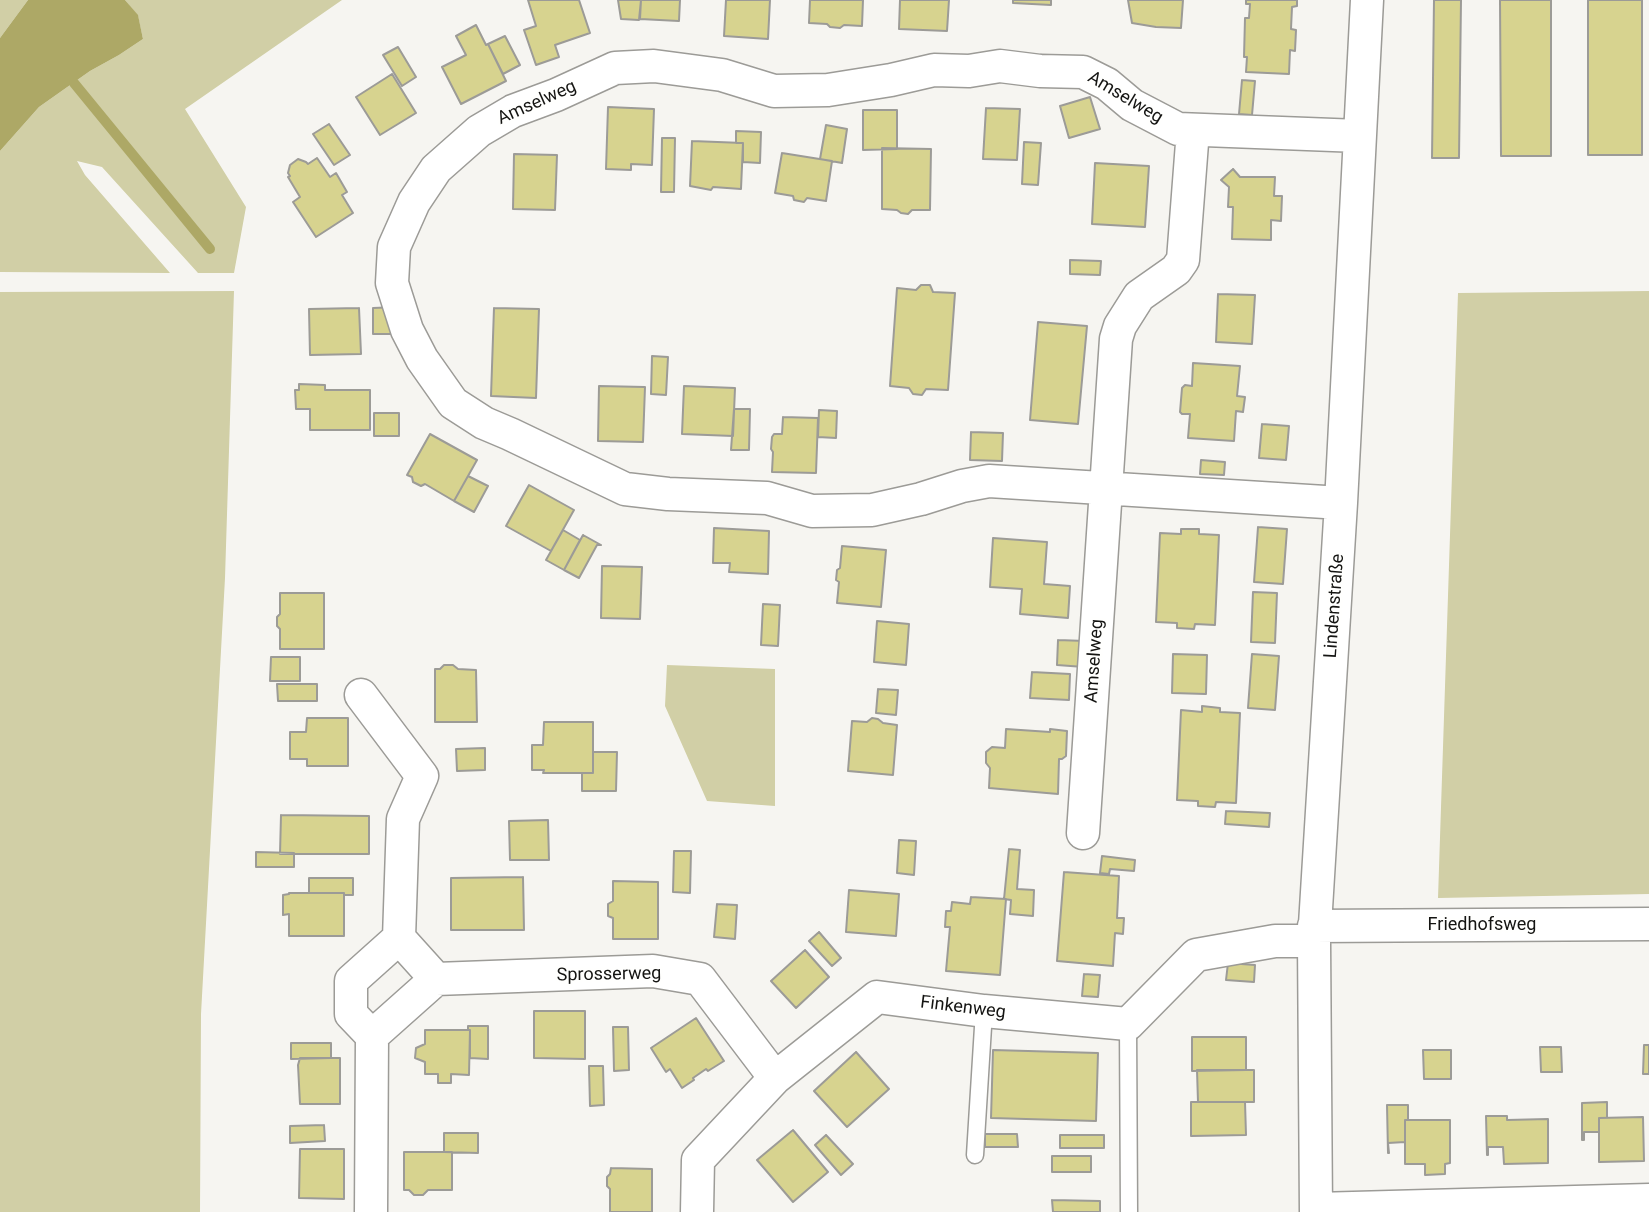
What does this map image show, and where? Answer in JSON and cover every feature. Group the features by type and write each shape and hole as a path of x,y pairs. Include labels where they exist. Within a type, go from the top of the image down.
{"street":[{"name":"Lindenstraße","path":"1316,1210 1314,934 1341,503 1367,0"},
{"name":"Amselweg","path":"1341,503 989,481 872,510 812,511 767,498 668,494 625,489 484,423 453,403 422,359 407,330 393,283 394,247 414,202 436,169 479,131 513,111 615,68 654,65 722,75 774,91 828,90 891,80 934,69 969,71 1000,66 1083,72 1107,84 1132,105 1178,129 1359,136"},
{"name":"Amselweg","path":"1083,833 1116,340 1120,326 1139,296 1176,270 1183,260 1194,130"},
{"path":"361,695 422,776 403,818 399,938 436,979 372,1036"},
{"name":"Friedhofsweg","path":"1314,934 1649,924"},
{"path":"1128,1024 1196,955 1314,934"},
{"path":"371,1212 372,1036 351,1014 351,981 399,938"},
{"name":"Sprosserweg","path":"436,979 653,971 700,979 775,1078"},
{"name":"Finkenweg","path":"697,1212 698,1160 775,1078 877,997 984,1011 1128,1024"},
{"path":"1316,1210 1649,1200"}],"lane":[{"path":"975,1155 984,1011"},
{"path":"1128,1024 1129,1212"}],"shaded area":[{"path":"0,0 28,0 0,38"},
{"path":"28,0 125,0 138,15 143,39 90,71 39,107 0,151 0,38"},
{"path":"125,0 342,0 185,109 246,207 234,273 198,273 102,167 77,161 85,175 170,273 0,272 0,151 39,107 90,71 143,39 138,16"},
{"path":"234,291 225,578 201,1014 200,1212 0,1212 0,292"},
{"path":"1649,291 1649,894 1438,898 1458,293"},
{"path":"667,665 775,669 775,806 707,801 665,706"}],"building":[{"path":"528,0 579,0 590,33 555,45 559,57 536,65 524,30 536,26"},
{"path":"618,0 641,0 639,20 621,19"},
{"path":"641,0 680,0 679,21 640,19"},
{"path":"726,0 770,0 768,39 724,36"},
{"path":"810,0 863,0 862,26 844,25 840,28 809,23"},
{"path":"900,0 949,0 947,31 899,29"},
{"path":"1013,0 1051,0 1051,5 1013,3"},
{"path":"1128,0 1183,0 1181,28 1132,23"},
{"path":"1246,0 1297,0 1297,6 1292,7 1291,29 1296,30 1295,51 1290,50 1289,74 1246,72 1245,18 1249,18 1250,4 1246,4"},
{"path":"1434,0 1461,0 1459,158 1432,158"},
{"path":"1500,0 1551,0 1551,156 1501,156"},
{"path":"1588,0 1642,0 1642,155 1588,155"},
{"path":"476,25 506,81 461,104 442,67 466,55 456,36"},
{"path":"505,36 520,65 503,74 488,44"},
{"path":"398,47 416,77 402,86 383,55"},
{"path":"392,74 416,113 380,135 356,97"},
{"path":"1242,80 1255,81 1252,115 1239,114"},
{"path":"1090,97 1100,129 1069,138 1060,106"},
{"path":"608,107 654,109 652,165 631,164 631,170 606,169"},
{"path":"986,108 1020,109 1017,160 983,159"},
{"path":"863,110 897,110 897,149 863,150"},
{"path":"329,124 350,155 334,165 313,134"},
{"path":"826,125 847,129 842,163 820,159"},
{"path":"736,131 761,132 760,163 743,162 743,143 736,143"},
{"path":"662,138 675,138 674,192 661,192"},
{"path":"692,141 743,143 741,189 713,187 711,190 690,186"},
{"path":"1024,142 1041,143 1038,185 1022,184"},
{"path":"882,148 931,149 930,210 912,210 908,214 882,209"},
{"path":"782,153 832,161 826,201 807,198 804,202 794,200 793,196 775,193"},
{"path":"514,154 557,155 555,210 513,209"},
{"path":"317,158 330,177 336,173 347,192 342,195 353,213 316,237 293,202 300,197 288,173 290,165 298,159 308,164"},
{"path":"1095,163 1149,166 1145,227 1092,224"},
{"path":"1233,169 1240,177 1275,177 1274,196 1282,196 1281,221 1271,220 1271,240 1232,239 1233,207 1228,207 1229,187 1221,180"},
{"path":"1070,260 1101,261 1100,275 1070,274"},
{"path":"921,285 930,285 933,292 955,293 948,390 926,389 922,395 913,394 909,388 890,386 897,288 916,290"},
{"path":"1218,294 1255,295 1252,344 1216,342"},
{"path":"398,307 398,334 373,334 373,308"},
{"path":"359,308 361,354 310,355 309,309"},
{"path":"494,308 539,309 536,398 491,396"},
{"path":"1038,322 1087,326 1078,424 1030,420"},
{"path":"652,356 668,357 666,395 651,394"},
{"path":"1193,363 1240,366 1237,396 1245,397 1243,412 1236,411 1234,441 1188,438 1190,414 1180,412 1182,388 1185,385 1192,386"},
{"path":"299,384 325,385 325,390 370,390 370,430 310,430 310,409 296,409 295,390 299,390"},
{"path":"599,386 645,387 643,442 598,441"},
{"path":"684,386 735,388 733,436 682,434"},
{"path":"734,409 750,409 749,450 731,450"},
{"path":"819,410 837,411 836,438 818,437"},
{"path":"374,413 399,413 399,436 374,436"},
{"path":"783,417 818,418 816,473 772,472 772,437 774,434 782,434"},
{"path":"1262,424 1289,426 1286,460 1259,458"},
{"path":"971,432 1003,433 1002,461 970,460"},
{"path":"430,434 477,460 454,501 425,484 421,486 413,482 412,477 407,475"},
{"path":"1201,460 1225,462 1224,475 1200,474"},
{"path":"468,476 488,486 474,512 454,501"},
{"path":"529,485 574,510 551,551 506,526"},
{"path":"1258,527 1287,529 1283,584 1254,582"},
{"path":"714,528 769,531 768,574 729,572 730,563 713,563"},
{"path":"1181,529 1199,529 1199,534 1219,535 1215,625 1195,624 1194,629 1177,628 1177,623 1156,622 1160,533 1181,534"},
{"path":"563,530 580,540 564,570 546,560"},
{"path":"583,535 601,545 597,545 579,578 564,570"},
{"path":"993,538 1047,542 1044,584 1070,586 1068,618 1020,614 1022,589 990,587"},
{"path":"842,546 886,550 881,607 837,603 839,582 836,580"},
{"path":"602,566 642,567 640,619 601,618"},
{"path":"1253,592 1277,593 1275,643 1251,642"},
{"path":"280,593 324,593 324,649 280,649 277,617 280,614"},
{"path":"763,604 780,605 778,646 761,645"},
{"path":"877,621 909,624 906,665 874,662"},
{"path":"1058,640 1085,641 1084,667 1057,665"},
{"path":"1173,654 1207,655 1206,694 1172,693"},
{"path":"1252,654 1279,656 1275,710 1248,708"},
{"path":"271,657 300,657 300,681 270,681"},
{"path":"444,665 476,670 477,722 435,722 435,669"},
{"path":"1032,672 1070,674 1069,700 1030,698"},
{"path":"277,684 317,684 317,701 278,701"},
{"path":"878,689 898,690 896,715 876,713"},
{"path":"1202,706 1220,708 1220,712 1240,713 1236,803 1216,802 1215,807 1198,806 1198,801 1177,800 1181,710 1202,712"},
{"path":"307,718 348,718 348,766 307,766 307,759 290,759 290,732 306,732"},
{"path":"872,718 897,725 893,775 848,771 852,721 867,722"},
{"path":"544,722 593,722 593,773 543,773 544,770 532,770 532,745 543,745"},
{"path":"1006,729 1067,731 1066,756 1059,759 1058,794 989,788 990,768 986,763 986,752 992,747 1005,748"},
{"path":"485,748 485,770 457,771 456,749"},
{"path":"593,752 617,752 616,791 582,791 582,773 593,773"},
{"path":"1226,811 1270,813 1269,827 1225,824"},
{"path":"281,815 369,816 369,854 280,854"},
{"path":"548,820 549,860 510,860 509,821"},
{"path":"899,840 916,841 914,875 897,873"},
{"path":"1009,849 1020,850 1017,889 1034,890 1033,916 1010,914 1011,900 1004,899"},
{"path":"674,851 691,851 690,893 673,892"},
{"path":"256,852 294,853 294,867 256,867"},
{"path":"1102,856 1135,860 1134,871 1110,869 1109,874 1100,873"},
{"path":"1064,872 1119,876 1117,918 1124,918 1123,934 1115,933 1113,966 1057,961"},
{"path":"523,877 524,930 451,930 451,878"},
{"path":"309,878 353,878 353,895 309,893"},
{"path":"613,881 658,882 658,939 613,939 613,918 608,916 608,904 613,901"},
{"path":"849,890 899,894 896,936 846,932"},
{"path":"344,893 344,936 289,936 289,914 283,915 283,895"},
{"path":"971,897 1006,899 1000,975 946,971 950,927 945,927 946,911 951,911 952,902 970,904"},
{"path":"717,904 737,905 735,939 714,937"},
{"path":"819,932 841,958 832,966 809,941"},
{"path":"805,950 829,977 796,1008 771,981"},
{"path":"1228,963 1255,965 1254,982 1226,980"},
{"path":"1084,974 1100,975 1098,997 1082,996"},
{"path":"534,1011 585,1011 585,1059 534,1058"},
{"path":"696,1018 724,1061 708,1071 706,1069 682,1088 670,1069 666,1072 651,1048"},
{"path":"468,1026 488,1026 488,1059 470,1058"},
{"path":"613,1027 628,1027 629,1070 614,1071"},
{"path":"425,1030 470,1030 469,1075 451,1074 451,1083 438,1083 438,1074 425,1074 425,1062 415,1058 416,1048 425,1044"},
{"path":"1192,1037 1246,1037 1246,1070 1192,1071"},
{"path":"291,1043 331,1043 331,1058 291,1059"},
{"path":"1644,1045 1649,1045 1649,1074 1643,1074"},
{"path":"1540,1047 1561,1047 1562,1072 1541,1072"},
{"path":"993,1050 1098,1053 1096,1121 991,1118"},
{"path":"1423,1050 1451,1050 1451,1079 1424,1079"},
{"path":"856,1052 889,1089 847,1127 814,1091"},
{"path":"300,1058 340,1058 340,1104 300,1104"},
{"path":"589,1066 603,1066 604,1105 590,1106"},
{"path":"1197,1070 1254,1070 1254,1102 1198,1102"},
{"path":"1191,1102 1245,1102 1246,1135 1191,1136"},
{"path":"1607,1102 1607,1118 1599,1118 1599,1132 1584,1132 1582,1140 1582,1103"},
{"path":"1387,1105 1408,1105 1405,1142 1388,1143 1389,1153 1388,1153"},
{"path":"1486,1116 1507,1116 1507,1120 1548,1119 1548,1163 1504,1164 1503,1147 1488,1147 1487,1155"},
{"path":"1643,1117 1644,1161 1599,1162 1599,1118"},
{"path":"1405,1120 1450,1120 1450,1163 1445,1164 1445,1174 1425,1175 1425,1164 1405,1164"},
{"path":"324,1125 325,1141 290,1143 290,1126"},
{"path":"793,1130 828,1172 793,1202 757,1160"},
{"path":"444,1133 478,1133 478,1153 444,1152"},
{"path":"985,1134 1017,1134 1018,1147 985,1147"},
{"path":"826,1135 853,1164 841,1175 815,1145"},
{"path":"1060,1135 1104,1135 1104,1148 1060,1148"},
{"path":"300,1149 344,1149 344,1199 299,1198"},
{"path":"404,1152 452,1152 452,1190 428,1190 423,1195 414,1195 409,1190 404,1190"},
{"path":"1052,1156 1091,1156 1091,1172 1052,1172"},
{"path":"611,1168 652,1169 652,1212 610,1212 607,1177"},
{"path":"1052,1200 1100,1201 1100,1212 1053,1212"}],"waterway":[{"path":"74,83 210,249"}]}
